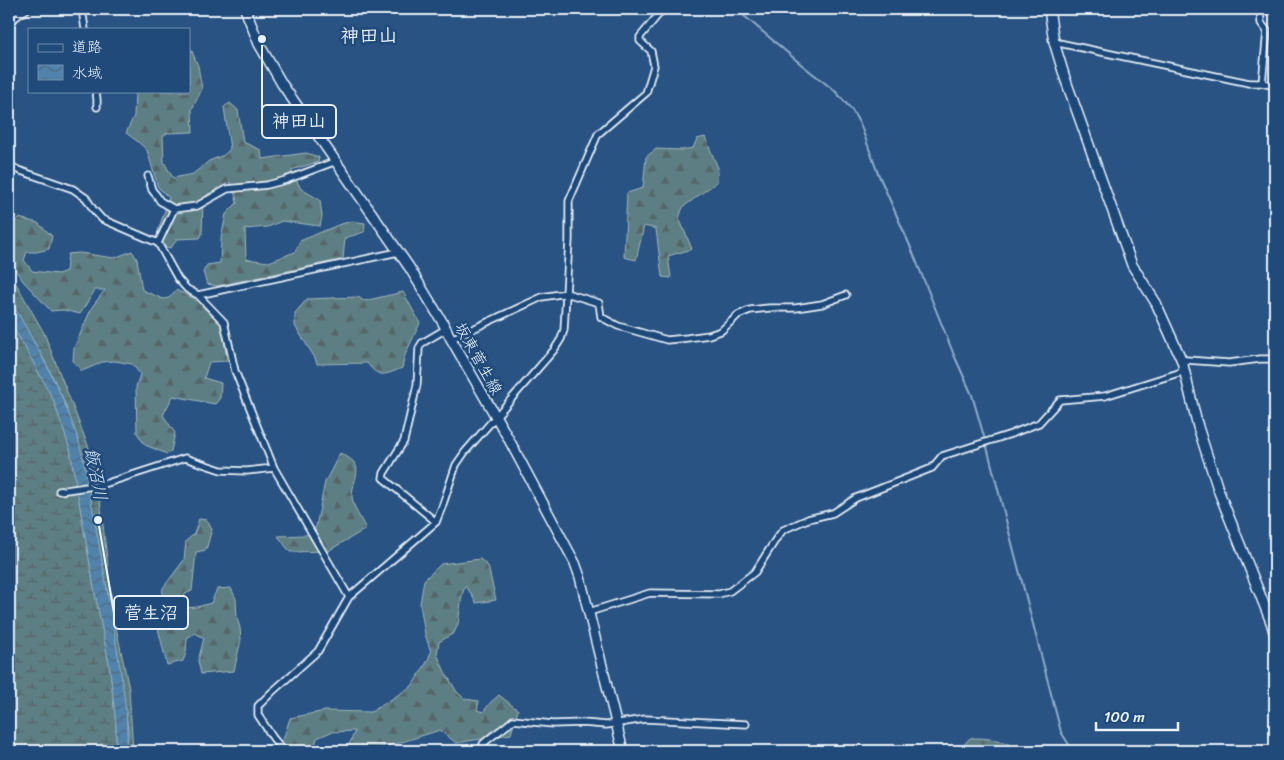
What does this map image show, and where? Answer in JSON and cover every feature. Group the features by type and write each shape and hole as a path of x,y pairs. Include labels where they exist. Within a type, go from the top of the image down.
{"main road":[{"name":"坂東菅生線","path":"245,9 259,44 282,84 398,252 446,329 512,445 575,563 622,751"},
{"path":"1049,9 1054,42 1065,78 1132,265 1156,303 1182,361 1198,427 1219,492 1275,635"}],"street":[{"path":"9,22 27,9"},
{"path":"82,9 85,28"},
{"path":"284,751 258,715 258,706 318,652 349,596 436,522 456,465 469,446 558,344 564,330 569,240 569,201 598,134 646,94 654,66 651,51 640,41 640,37 663,9"},
{"path":"1260,9 1262,23 1267,31 1262,83"},
{"path":"1267,31 1275,30"},
{"path":"1054,42 1249,84 1262,83 1275,86"},
{"path":"96,92 97,107"},
{"path":"148,176 156,196 160,201 174,209 197,206 227,189 267,185 286,180 335,160"},
{"path":"9,165 18,170 73,189 86,198 102,219 158,243 178,279 187,289 198,295 224,322 235,371 274,468 349,596"},
{"path":"158,243 174,209"},
{"path":"198,295 398,252"},
{"path":"451,339 542,297 566,293 599,303 601,317 618,326 667,340 709,335 722,331 738,315 750,310 796,308 822,304 846,295"},
{"path":"436,522 383,478 384,473 404,441 417,385 419,348 422,343 446,329"},
{"path":"1182,361 1229,363 1260,358 1275,359"},
{"path":"588,612 650,593 719,594 730,591 755,572 783,530 808,519 833,512 856,498 932,468 942,456 1039,423 1060,400 1105,396 1185,371"},
{"path":"61,491 101,485 185,458 221,470 247,471 274,468"},
{"path":"485,751 483,744 513,720 553,724 583,723 606,726 645,719 746,724"}],"green space":[{"path":"190,46 198,66 202,89 192,109 193,132 167,133 163,136 164,162 173,178 193,174 209,161 224,155 230,149 224,107 230,103 238,110 243,142 261,150 262,159 306,153 319,157 318,162 291,170 301,189 320,200 322,216 320,226 282,221 268,227 245,229 246,259 269,262 295,252 300,241 352,221 365,223 364,232 345,238 343,259 217,286 207,284 203,272 207,265 220,263 221,239 226,214 237,203 230,182 208,194 203,199 202,234 200,238 177,239 171,248 166,247 157,234 169,198 158,187 147,150 126,133 134,116 135,92 190,92"},
{"path":"705,137 718,168 717,182 683,207 679,218 692,249 668,256 671,278 662,277 656,229 644,226 636,260 624,257 627,193 643,188 646,157 656,149 682,150 693,148 697,139"},
{"path":"19,218 38,223 52,236 49,249 27,252 24,260 32,271 58,274 66,271 68,254 80,253 114,258 132,251 137,259 142,290 163,299 169,298 176,290 193,298 222,325 227,361 209,362 204,378 221,383 220,398 215,404 173,396 163,415 175,433 171,451 167,454 145,445 137,433 136,387 140,374 132,364 115,361 102,362 82,371 73,361 74,348 92,307 105,290 95,290 80,314 63,310 51,311 23,281 9,261 9,228"},
{"path":"9,271 44,333 96,466 114,618 129,689 133,751 127,751 128,730 122,685 109,599 84,464 64,401 46,363 9,298"},
{"path":"403,292 420,323 405,355 402,368 387,374 375,372 367,363 317,364 295,326 295,313 307,299 358,297 364,301"},
{"path":"9,320 53,399 70,449 110,669 116,725 116,751 9,751"},
{"path":"340,453 356,465 357,472 352,496 366,529 329,551 290,552 278,536 306,535 316,527 325,482"},
{"path":"199,519 207,520 212,529 206,550 196,552 192,591 185,594 181,608 197,607 211,603 217,589 231,588 236,599 241,639 234,671 201,674 198,661 204,638 195,633 187,638 186,653 183,661 167,665 158,628 163,588 184,560 186,541 194,534"},
{"path":"480,559 488,566 496,600 476,603 465,586 458,624 454,633 439,642 437,654 457,692 465,699 479,701 477,710 483,712 499,695 518,710 511,734 456,743 440,730 399,743 358,750 349,745 355,731 331,732 317,738 316,751 269,751 283,740 290,718 325,711 371,712 412,686 431,652 425,634 420,604 424,580 441,564"},
{"path":"970,738 1003,742 1020,751 958,751"}],"water":[{"path":"9,298 37,347 70,415 82,455 123,687 127,751 116,751 116,725 110,669 70,449 53,399 9,320"}],"waterway":[{"path":"736,9 835,91 852,110 861,126 877,171 972,395 1061,732 1073,751"}],"place":[{"name":"神田山","path":"262,39"},
{"name":"菅生沼","path":"98,520"}],"district":[{"name":"神田山","path":"369,35"}],"water label":[{"name":"飯沼川","path":"96,474"}]}
